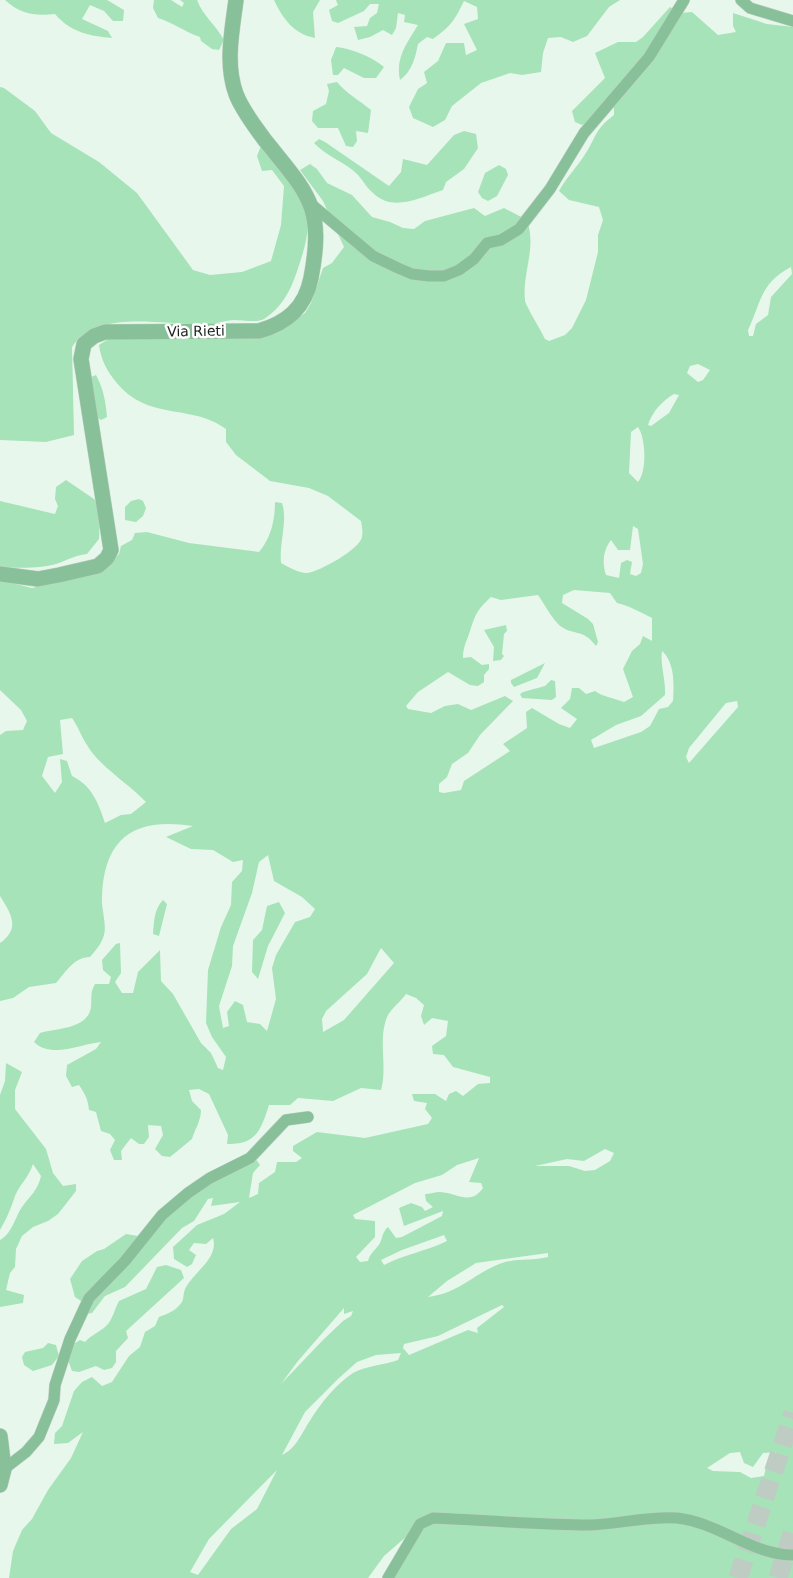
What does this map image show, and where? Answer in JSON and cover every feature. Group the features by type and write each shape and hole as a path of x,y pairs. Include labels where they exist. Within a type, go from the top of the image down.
{"street":[{"name":"Via Rieti","path":"0,574 38,579 59,576 98,566 107,558 111,550 81,360 84,344 94,336 105,332 259,330 282,322 295,312 308,290 316,248 311,204 299,182 251,121 236,93 230,63 236,0"},
{"path":"311,204 374,256 398,268 412,274 429,276 444,276 459,270 474,259 487,243 501,240 519,229 550,189 584,133 649,57 684,0"},
{"path":"741,0 750,8 793,21"},
{"path":"4,1469 26,1452 39,1437 54,1400 55,1385 70,1339 89,1298 124,1261 162,1215 188,1193 210,1178 250,1158 286,1120 308,1117"},
{"path":"0,1436 4,1469 0,1485"},
{"path":"388,1578 420,1524 433,1518 542,1525 599,1524 642,1519 678,1518 708,1525 777,1554 793,1555"}],"green space":[{"path":"5,0 107,0 124,10 123,21 113,21 104,11 90,5 82,19 108,31 112,38 96,36 74,29 55,14 40,15 28,13 16,8"},
{"path":"154,0 171,0 182,7 184,3 180,0 197,0 224,40 219,50 212,49 201,41 200,37 158,18 153,8"},
{"path":"274,0 320,0 313,12 315,38 301,33 290,25"},
{"path":"336,0 620,0 609,7 587,36 573,42 561,37 548,38 543,53 541,72 522,75 510,73 481,83 452,106 445,120 433,127 413,118 409,107 418,89 427,83 424,72 438,61 446,43 464,43 466,55 477,50 464,24 478,19 477,7 464,1 449,26 433,39 427,37 418,44 412,64 400,80 399,65 403,51 418,25 404,22 405,15 398,13 396,28 392,35 383,30 370,37 358,40 354,27 367,26 370,18 377,13 379,4 370,4 364,11 338,23 332,21 329,10 338,5"},
{"path":"670,7 681,13 692,12 718,35 736,32 733,26 733,13 767,24 793,27 793,1578 394,1578 407,1536 384,1556 368,1578 9,1578 13,1551 22,1530 32,1519 48,1490 71,1458 83,1432 68,1443 54,1444 55,1433 62,1426 74,1391 82,1382 92,1377 102,1386 112,1382 129,1356 140,1347 145,1332 155,1326 159,1317 171,1312 180,1305 186,1287 213,1252 213,1238 206,1244 194,1243 189,1250 196,1255 192,1264 187,1267 174,1259 173,1247 197,1225 224,1214 240,1202 211,1206 213,1198 208,1199 194,1221 182,1228 125,1287 105,1296 92,1313 87,1314 84,1303 75,1297 70,1279 82,1261 126,1234 138,1236 182,1197 195,1181 255,1158 260,1165 253,1173 249,1198 258,1194 259,1183 275,1172 277,1162 296,1162 302,1158 293,1151 293,1146 317,1132 365,1138 428,1124 432,1118 425,1109 427,1103 414,1101 412,1094 435,1094 446,1101 449,1094 456,1091 463,1096 478,1084 490,1083 490,1077 453,1067 444,1055 433,1054 432,1046 446,1036 448,1021 432,1018 424,1025 421,1016 424,1005 416,998 406,994 390,1012 385,1024 381,1090 361,1088 333,1101 298,1098 290,1105 269,1105 260,1129 251,1139 237,1144 227,1144 228,1135 209,1094 199,1089 189,1090 192,1101 201,1110 192,1139 170,1157 162,1156 155,1149 163,1135 161,1126 148,1125 149,1137 144,1144 139,1144 131,1138 121,1151 122,1160 114,1160 110,1150 115,1140 110,1134 101,1131 96,1112 89,1110 85,1094 79,1085 72,1087 66,1076 67,1065 96,1049 101,1042 57,1050 41,1047 34,1042 40,1033 78,1024 84,1020 89,1014 95,984 109,984 111,977 103,970 102,960 116,944 120,943 121,973 115,982 122,993 133,993 138,972 160,950 161,981 173,994 201,1043 211,1053 218,1068 223,1070 226,1057 212,1037 206,1023 208,970 221,927 231,905 232,882 242,871 243,860 233,862 213,850 191,849 166,837 193,826 155,825 140,828 127,835 117,845 109,859 104,876 102,901 105,931 97,949 90,957 75,962 56,983 29,987 13,998 0,1001 0,943 10,932 12,921 8,909 0,896 0,735 6,731 23,730 27,721 21,710 0,690 0,580 32,588 70,579 107,566 119,554 121,546 132,540 135,533 147,532 189,543 259,552 267,541 272,528 275,502 282,503 284,510 281,563 304,573 313,572 354,548 362,537 361,521 328,496 309,488 270,481 236,455 226,442 226,429 213,421 199,416 156,408 142,403 128,394 107,369 101,356 99,345 107,340 137,337 274,333 305,313 311,303 323,268 332,263 344,247 323,201 300,170 310,164 317,169 327,183 352,195 372,217 403,228 414,229 425,221 474,208 485,216 504,208 527,220 530,231 530,251 525,280 525,301 545,339 549,341 565,335 572,328 586,300 598,252 598,235 603,220 599,207 569,200 559,191 584,156 599,130 614,115 614,106 582,125 575,122 572,111 605,78 595,53 618,42 636,42 643,37","holes":["791,267 792,274 771,297 768,315 756,324 753,336 749,336 748,330 767,287 781,273","698,364 710,370 703,380 698,382 687,373 690,366","674,394 679,395 669,413 651,426 648,425 655,411","638,427 644,447 644,463 638,482 629,473 631,432","633,526 638,529 643,564 641,573 636,576 630,574 632,562 627,560 621,563 619,578 606,575 604,566 606,548 611,540 618,550 630,550","574,590 610,593 617,603 631,607 652,618 652,641 643,636 640,644 632,651 623,669 633,697 624,702 595,691 586,694 579,688 572,688 570,699 561,708 577,719 570,728 559,724 532,708 526,712 527,728 503,744 510,751 464,781 461,790 439,792 439,784 447,777 452,764 468,753 480,735 513,701 505,696 471,710 458,704 445,706 431,713 408,709 406,706 418,692 448,672 470,685 478,686 484,682 484,675 489,669 489,664 482,665 471,657 463,658 464,647 474,620 483,605 491,597 501,600 538,595 559,625 582,634 596,646 598,642 593,624 562,603 563,595","662,651 669,661 673,674 673,701 668,707 659,709 650,726 641,732 594,748 591,740 616,725 641,716 665,695","737,701 738,707 689,763 686,757 689,748 726,703","72,718 92,753 106,768 146,802 131,814 121,815 105,823 93,795 85,785 72,776 67,761 60,759 62,782 55,793 42,776 48,757 63,754 60,720","268,855 274,881 302,897 315,909 310,917 295,922 276,955 272,968 276,999 267,1031 260,1024 247,1022 243,1005 235,1001 227,1012 229,1026 223,1028 219,1006 232,966 233,946 252,893 259,862","381,948 394,963 344,1020 323,1032 322,1019 326,1011 367,974","605,1149 614,1153 610,1161 595,1170 585,1171 569,1166 535,1166 567,1159 584,1161","479,1158 469,1182 481,1183 483,1188 478,1193 468,1197 440,1192 425,1194 426,1201 433,1207 425,1211 422,1207 411,1203 399,1208 404,1226 443,1211 442,1216 402,1237 396,1238 388,1227 380,1244 368,1261 360,1262 356,1257 375,1237 375,1221 355,1219 353,1215 415,1183 442,1175 457,1165","444,1235 447,1241 384,1265 381,1260 402,1250","548,1253 548,1257 502,1263 458,1287 439,1295 428,1297 447,1281 476,1263","502,1305 504,1307 477,1328 478,1333 468,1330 409,1355 403,1348 404,1344 438,1336","344,1308 344,1314 353,1311 351,1316 322,1341 281,1384 298,1361","401,1353 398,1360 358,1371 341,1382 320,1406 292,1448 282,1455 305,1412 357,1362 376,1355","740,1452 744,1463 753,1467 763,1453 776,1452 766,1467 764,1476 751,1478 740,1472 713,1471 707,1468 730,1453","277,1470 257,1509 231,1529 198,1575 190,1572 209,1539"]},
{"path":"336,47 361,54 384,67 376,78 364,78 344,68 338,75 333,75 331,60"},
{"path":"337,82 371,110 368,133 356,131 357,141 353,147 346,146 338,128 318,128 312,121 313,111 326,104 329,91 327,84"},
{"path":"0,87 35,111 51,133 99,162 137,193 193,270 210,275 242,272 271,261 281,225 284,186 272,170 262,171 257,156 261,146 294,184 306,209 308,223 306,239 292,284 284,300 264,319 258,321 231,320 211,324 116,323 99,327 84,335 72,347 74,435 46,442 0,440"},
{"path":"464,131 476,134 478,148 464,169 446,182 443,190 415,200 397,203 388,202 380,198 352,170 314,143 319,139 325,142 389,186 401,172 403,159 427,165 454,135"},
{"path":"499,165 506,169 508,175 497,196 488,201 482,198 478,192 485,173"},
{"path":"96,375 107,412 107,417 101,420 94,416 91,377"},
{"path":"66,480 94,499 100,509 99,539 87,554 56,564 28,568 0,566 0,501 55,514 58,506 55,499 56,487"},
{"path":"139,499 143,501 146,508 143,516 136,522 125,520 125,507 131,501"},
{"path":"506,625 507,631 504,634 502,654 504,656 501,660 493,661 494,647 484,630"},
{"path":"545,663 537,678 514,687 511,683 511,680"},
{"path":"551,680 555,681 556,697 552,700 522,698 520,694 523,692 545,686"},
{"path":"163,900 167,904 159,936 153,934 154,925 156,912"},
{"path":"279,902 285,913 268,946 258,979 252,972 253,940 262,930 267,906"},
{"path":"6,1063 22,1072 15,1090 15,1109 46,1149 53,1173 63,1186 76,1184 76,1191 58,1214 48,1221 33,1227 22,1236 16,1249 15,1267 10,1273 6,1290 24,1295 23,1303 0,1307 0,1240 8,1234 22,1207 36,1189 41,1176 33,1164 17,1192 0,1230 0,1095 5,1081"},
{"path":"166,1265 181,1270 184,1278 126,1331 128,1338 116,1351 116,1362 112,1368 104,1370 96,1366 79,1372 72,1371 68,1360 75,1343 80,1340 85,1342 105,1327 119,1301 146,1289 157,1267"},
{"path":"48,1343 56,1345 59,1356 52,1365 33,1371 24,1365 22,1357 25,1352 43,1348"}],"tunnel":[{"path":"738,1578 793,1413"},
{"path":"778,1578 793,1531"}]}
